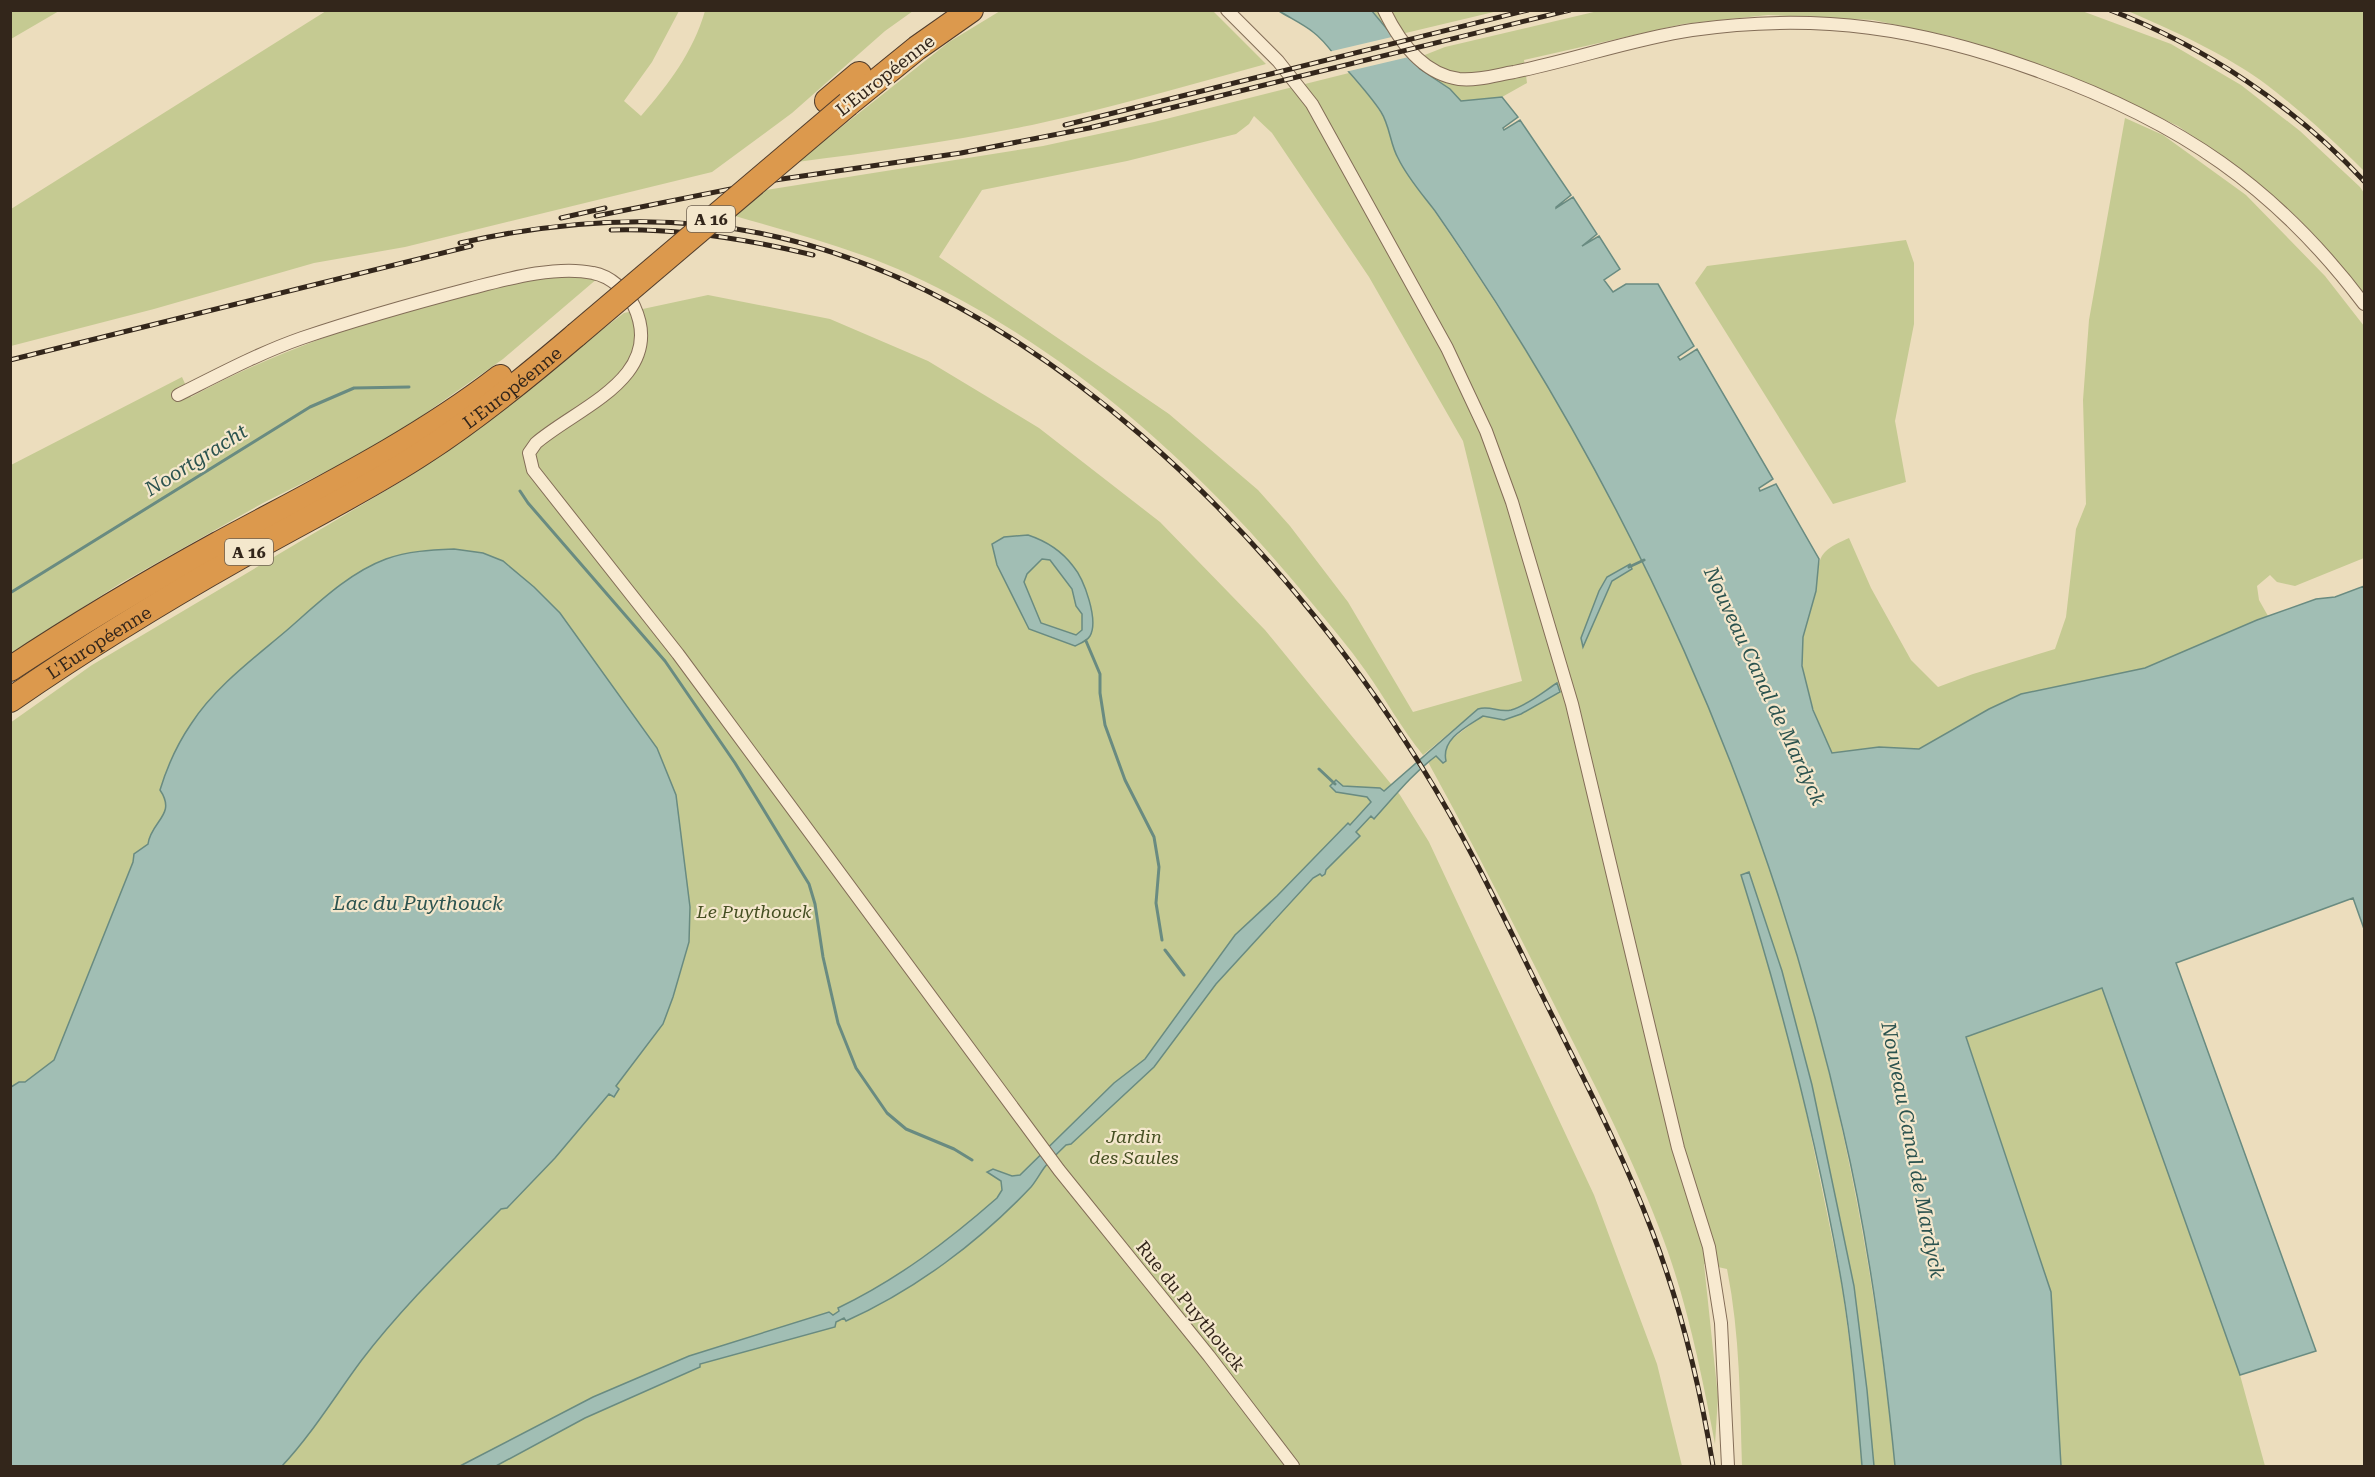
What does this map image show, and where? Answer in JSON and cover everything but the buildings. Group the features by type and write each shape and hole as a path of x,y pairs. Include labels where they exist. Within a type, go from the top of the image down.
{"highway":[{"name":"L'Européenne","path":"10,700 149,610 425,452 483,410 571,329 837,103 902,39 942,10"},
{"name":"L'Européenne","path":"837,103 971,10"},
{"name":"L'Européenne","path":"10,669 163,574 334,483 417,435 571,329"}],"street":[{"path":"1227,10 1278,60 1316,111 1442,338 1486,431 1509,492 1568,687 1678,1148 1709,1247 1721,1323 1728,1467"},
{"path":"1384,10 1395,30 1427,67 1445,75 1472,79 1548,65 1670,34 1763,23 1812,22 1867,26 1930,37 1972,48 2106,97 2153,119 2196,145 2247,181 2285,214 2327,257 2364,304"},
{"name":"Rue du Puythouck","path":"178,395 300,339 407,305 510,279 575,272 594,273 605,277 631,300 638,315 641,334 640,349 633,367 610,390 536,442 529,453 532,470 678,654 1057,1167 1216,1365 1293,1467"}],"green space":[{"path":"11,10 59,10 59,11 11,39"},
{"path":"326,11 679,11 652,62 624,101 641,116 687,54 705,11 913,11 885,31 792,113 712,172 405,247 314,263 154,309 11,346 11,209"},
{"path":"1000,11 1213,11 1266,64 1120,104 1032,125 915,146 797,162 949,42"},
{"path":"1373,11 1498,11 1393,36"},
{"path":"1598,11 2082,11 2171,44 2241,85 2300,131 2360,187 2364,193 2364,296 2344,269 2297,217 2244,172 2178,126 2076,79 1954,37 1873,20 1768,15 1683,24 1524,60 1527,83 1502,97 1461,101 1412,60 1445,47"},
{"path":"2128,11 2364,11 2364,171 2305,116 2252,74 2200,44"},
{"path":"1349,73 1379,109 1400,161 1506,320 1561,409 1613,500 1689,656 1734,767 1774,880 1809,994 1838,1110 1862,1228 1881,1346 1895,1466 1874,1466 1854,1286 1812,1085 1782,971 1741,875 1771,971 1801,1087 1842,1286 1855,1385 1862,1466 1742,1466 1737,1342 1727,1269 1704,1264 1718,1397 1715,1444 1690,1325 1669,1255 1646,1195 1562,1020 1428,762 1436,756 1440,758 1447,743 1483,715 1504,720 1558,683 1511,710 1478,709 1423,755 1352,652 1269,553 1178,459 1078,375 1025,338 911,275 846,249 735,216 766,190 1043,146 1154,122","holes":["1254,116 1272,133 1369,277 1463,441 1522,681 1413,712 1348,602 1290,526 1258,490 1169,414 939,257 982,190 1127,161 1236,134 1249,124","1632,569 1612,581 1583,646 1581,638 1599,591 1607,577"]},
{"path":"2125,118 2163,135 2246,195 2325,276 2364,326 2364,558 2295,586 2277,582 2270,575 2257,586 2259,600 2268,616 2145,668 2021,694 1989,709 1919,749 1879,747 1832,753 1814,711 1805,682 1803,637 1821,559 1829,549 1849,538 1871,588 1911,660 1938,687 2055,649 2066,617 2076,529 2086,504 2083,400 2089,320"},
{"path":"1906,240 1914,263 1914,324 1895,421 1906,482 1833,504 1695,283 1707,266"},
{"path":"531,270 598,278 503,359 413,422 367,451 263,503 121,583 11,653 11,465 182,377 191,397 231,376 315,341"},
{"name":"Le Puythouck","path":"708,295 830,319 928,361 1039,428 1160,522 1265,630 1400,795 1429,842 1594,1195 1657,1364 1682,1466 11,1466 10,723 92,665 402,481 624,313"},
{"path":"2103,988 2240,1375 2265,1466 2061,1466 2051,1292 1966,1036"}],"water":[{"name":"Nouveau Canal de Mardyck","path":"1279,11 1372,11 1420,69 1450,89 1461,101 1502,97 1518,117 1503,128 1504,130 1520,120 1571,195 1556,208 1573,197 1597,234 1582,246 1599,236 1620,269 1604,280 1613,292 1626,284 1658,284 1694,346 1678,357 1680,360 1697,349 1773,479 1759,488 1760,491 1776,484 1819,559 1816,591 1803,637 1802,666 1813,710 1832,753 1879,747 1919,749 1989,709 2021,694 2145,668 2257,620 2316,599 2335,597 2364,586 2364,929 2353,898 2176,963 2316,1351 2240,1375 2102,988 1966,1037 2051,1292 2061,1466 1895,1466 1881,1340 1861,1214 1812,1006 1775,885 1732,766 1684,651 1630,537 1571,426 1506,318 1435,211 1406,172 1395,153 1381,112 1321,39 1305,26"},
{"path":"1028,535 1035,537 1058,551 1073,566 1086,590 1093,620 1090,636 1087,639 1075,646 1029,629 997,565 992,544 1004,537","holes":["1042,559 1050,560 1072,589 1076,606 1082,614 1082,630 1076,635 1041,623 1024,582 1027,574"]},
{"name":"Lac du Puythouck","path":"454,549 483,553 503,561 534,587 560,613 657,748 676,795 690,907 689,942 663,1024 616,1086 619,1089 614,1097 609,1094 555,1158 507,1208 501,1209 411,1302 361,1361 313,1428 282,1466 11,1466 11,1087 19,1082 25,1082 54,1060 133,862 134,854 148,844 150,836 162,818 166,806 160,790 169,764 191,724 211,698 333,590 359,572 386,559 403,554"},
{"path":"1630,564 1632,569 1612,581 1583,647 1581,638 1599,591 1607,577"},
{"path":"1557,683 1560,692 1521,714 1504,720 1483,716 1456,734 1447,746 1446,761 1443,763 1436,756 1411,778 1374,819 1371,816 1356,832 1360,836 1326,870 1325,874 1313,878 1216,984 1154,1067 1071,1144 1066,1145 1044,1168 1031,1187 990,1227 945,1263 872,1309 846,1321 844,1318 836,1322 835,1327 700,1364 700,1367 585,1418 496,1466 460,1466 593,1397 689,1356 829,1312 833,1315 839,1311 838,1308 881,1285 922,1258 997,1198 1002,1190 1001,1181 987,1172 993,1169 1012,1176 1020,1175 1114,1083 1145,1059 1235,935 1371,802 1367,797 1336,792 1330,786 1336,780 1343,786 1380,788 1384,791 1478,709 1511,710 1529,702"},
{"path":"1749,872 1782,971 1812,1085 1854,1286 1874,1466 1862,1466 1849,1330 1842,1285 1811,1130 1771,976 1741,875"}],"pier":[{"path":"1396,36 1413,56 1345,72 1328,52"}],"waterway":[{"name":"Noortgracht","path":"10,593 310,407 354,388 409,387"},
{"path":"520,491 665,661 735,763 809,884 838,1023 856,1068 887,1113 906,1129 954,1149 972,1160"},
{"path":"1629,567 1644,560"},
{"path":"1086,641 1100,674 1100,693 1105,725 1125,780 1154,837 1159,867 1156,903 1162,940"},
{"path":"1319,769 1335,784"},
{"path":"1165,950 1184,975"}],"railway":[{"path":"1065,125 1528,10"},
{"path":"596,216 775,180 961,153 1089,128 1570,10"},
{"path":"2110,10 2180,42 2247,81 2308,128 2364,181"},
{"path":"561,218 605,208"},
{"path":"460,243 497,235 571,225 609,222 684,223 759,233 861,262 959,307 1053,366 1141,435 1223,512 1298,596 1365,682 1423,769 1485,880 1600,1111 1652,1231 1672,1289 1688,1347 1713,1466"},
{"path":"611,230 662,231 713,236 813,255"},
{"path":"10,360 471,246"}],"park label":[{"name":"Jardin des Saules","path":"1134,1146"}]}
